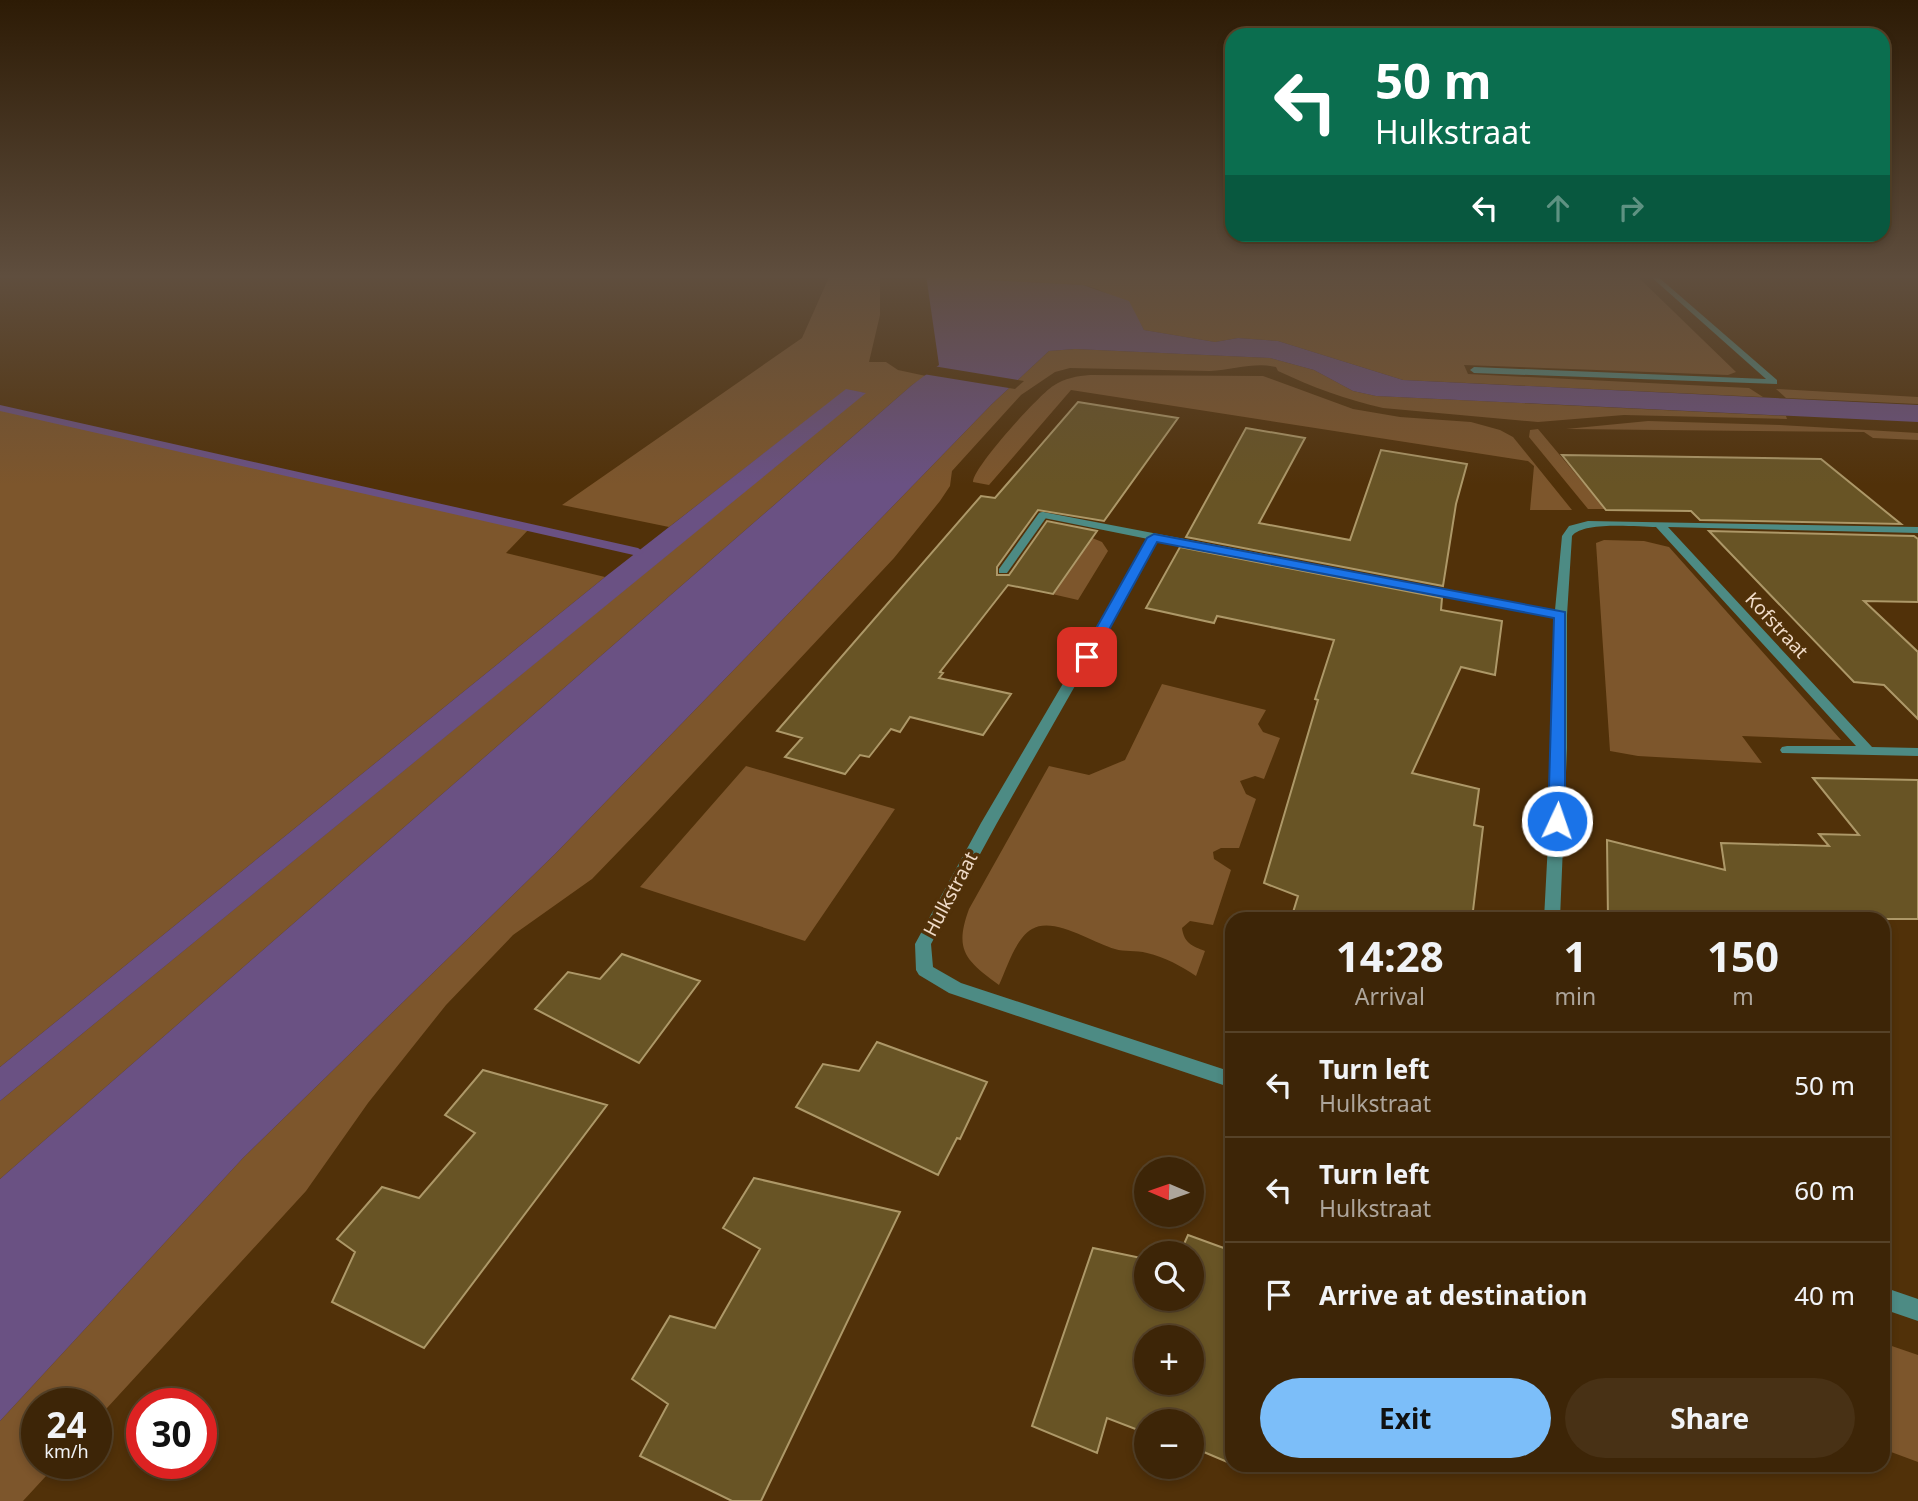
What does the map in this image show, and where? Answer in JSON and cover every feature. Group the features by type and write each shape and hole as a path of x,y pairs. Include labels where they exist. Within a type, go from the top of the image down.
{"street":[{"path":"1474,370 1774,382 1732,345"},
{"path":"1003,571 1043,515 1561,615"},
{"path":"1552,912 1560,748 1561,615 1567,536 1573,528 1588,524 1659,524 1918,530"},
{"name":"Kofstraat","path":"1659,524 1868,751"},
{"name":"Hulkstraat","path":"1154,538 989,822 923,944 925,970 955,988 1225,1078"},
{"path":"1787,750 1918,752"},
{"path":"1890,1300 1918,1310"}],"shaded area":[{"path":"792,345 873,345 869,362 886,362 898,370 926,376 912,385 0,1179 0,1101 865,393 846,390 669,527 562,505"},
{"path":"936,345 1291,345 1403,380 1918,405 1918,422 1376,396 1353,391 1314,370 1270,358 1075,349 1049,351 992,404 556,853 243,1158 30,1388 21,1388 21,1398 0,1421 0,1179 912,385 939,365"},
{"path":"1291,345 1708,345 1736,372 1728,375 1464,365 1468,374 1749,388 1763,397 1403,380"},
{"path":"1075,349 1270,358 1314,370 1353,391 1376,396 1786,416 1787,419 1624,415 1538,422 1383,408 1330,392 1278,371 1276,367 1268,366 1210,371 1070,368 1055,372 1021,395 952,471 950,486 940,501 894,558 650,819 592,879 513,935 446,1005 368,1103 306,1191 112,1403 112,1388 30,1388 243,1158 556,853 992,404 1049,351"},
{"path":"1090,375 1263,376 1353,409 1400,417 1471,422 1500,430 1513,437 1572,510 1530,510 1534,466 1528,461 1071,390 989,485 973,482 995,447 1046,392 1067,379"},
{"path":"846,389 866,393 0,1101 0,1067 605,577"},
{"path":"1776,389 1918,397 1918,404 1786,398"},
{"path":"0,408 530,528 506,553 605,577 0,1067"},
{"path":"1648,421 1918,433 1918,440 1873,438 1864,432 1566,429"},
{"path":"1538,429 1605,509 1588,509 1529,437 1530,430"},
{"path":"1090,537 1102,542 1108,551 1078,600 1052,594"},
{"path":"1604,540 1644,541 1669,547 1841,740 1742,736 1762,763 1638,756 1610,751 1596,543"},
{"path":"1162,684 1266,710 1258,724 1263,732 1280,738 1264,779 1255,776 1240,781 1246,794 1256,799 1239,848 1221,848 1213,852 1214,859 1231,870 1213,925 1190,921 1182,928 1189,943 1205,951 1196,976 1173,962 1154,955 1119,950 1062,928 1041,926 1032,929 1021,940 999,985 978,968 966,953 963,935 969,909 1049,766 1089,775 1125,760"},
{"path":"746,766 895,809 805,941 640,887"},
{"path":"1890,1345 1918,1355 1918,1462 1890,1452"},
{"path":"21,1398 21,1479 43,1479 23,1501 0,1501 0,1421"}],"pier":[{"path":"933,366 1024,381 1015,389 923,374"}],"building":[{"path":"1078,402 1178,418 1104,521 1038,510 997,567 997,575 1009,575 1047,521 1097,531 1053,594 1008,585 940,672 943,673 939,678 1011,694 983,735 910,717 900,732 891,729 869,757 860,755 845,774 785,757 802,738 777,731 981,496 995,498"},
{"path":"1246,428 1305,438 1259,523 1350,540 1381,450 1467,464 1456,504 1443,586 1186,537"},
{"path":"1562,455 1821,459 1901,524 1700,520 1691,511 1606,510"},
{"path":"1709,531 1914,536 1918,539 1918,602 1864,601 1918,652 1918,719 1884,685 1854,682"},
{"path":"1180,547 1442,598 1441,610 1502,621 1495,675 1461,667 1412,773 1479,789 1474,825 1483,827 1473,912 1293,912 1298,896 1264,883 1334,640 1217,616 1214,623 1146,608"},
{"path":"1813,778 1918,780 1918,919 1890,919 1890,912 1608,912 1607,840 1725,870 1721,843 1829,846 1819,834 1859,835"},
{"path":"622,954 700,981 639,1063 535,1009 568,972 600,979"},
{"path":"877,1042 987,1082 960,1139 957,1138 938,1175 796,1107 823,1064 859,1071"},
{"path":"483,1070 607,1105 424,1348 332,1302 355,1252 337,1239 382,1187 419,1198 475,1133 445,1115"},
{"path":"754,1178 900,1212 761,1501 732,1501 640,1456 668,1404 632,1379 670,1316 715,1328 760,1249 723,1228"},
{"path":"1188,1235 1225,1248 1225,1461 1204,1452 1204,1409 1134,1409 1134,1428 1107,1418 1097,1453 1032,1426 1093,1248 1134,1257 1134,1311 1204,1311 1204,1241 1185,1241"}],"waterway":[{"path":"0,408 638,552"}],"route":[{"path":"1087,657 1154,538 1561,615 1557,821"}]}
